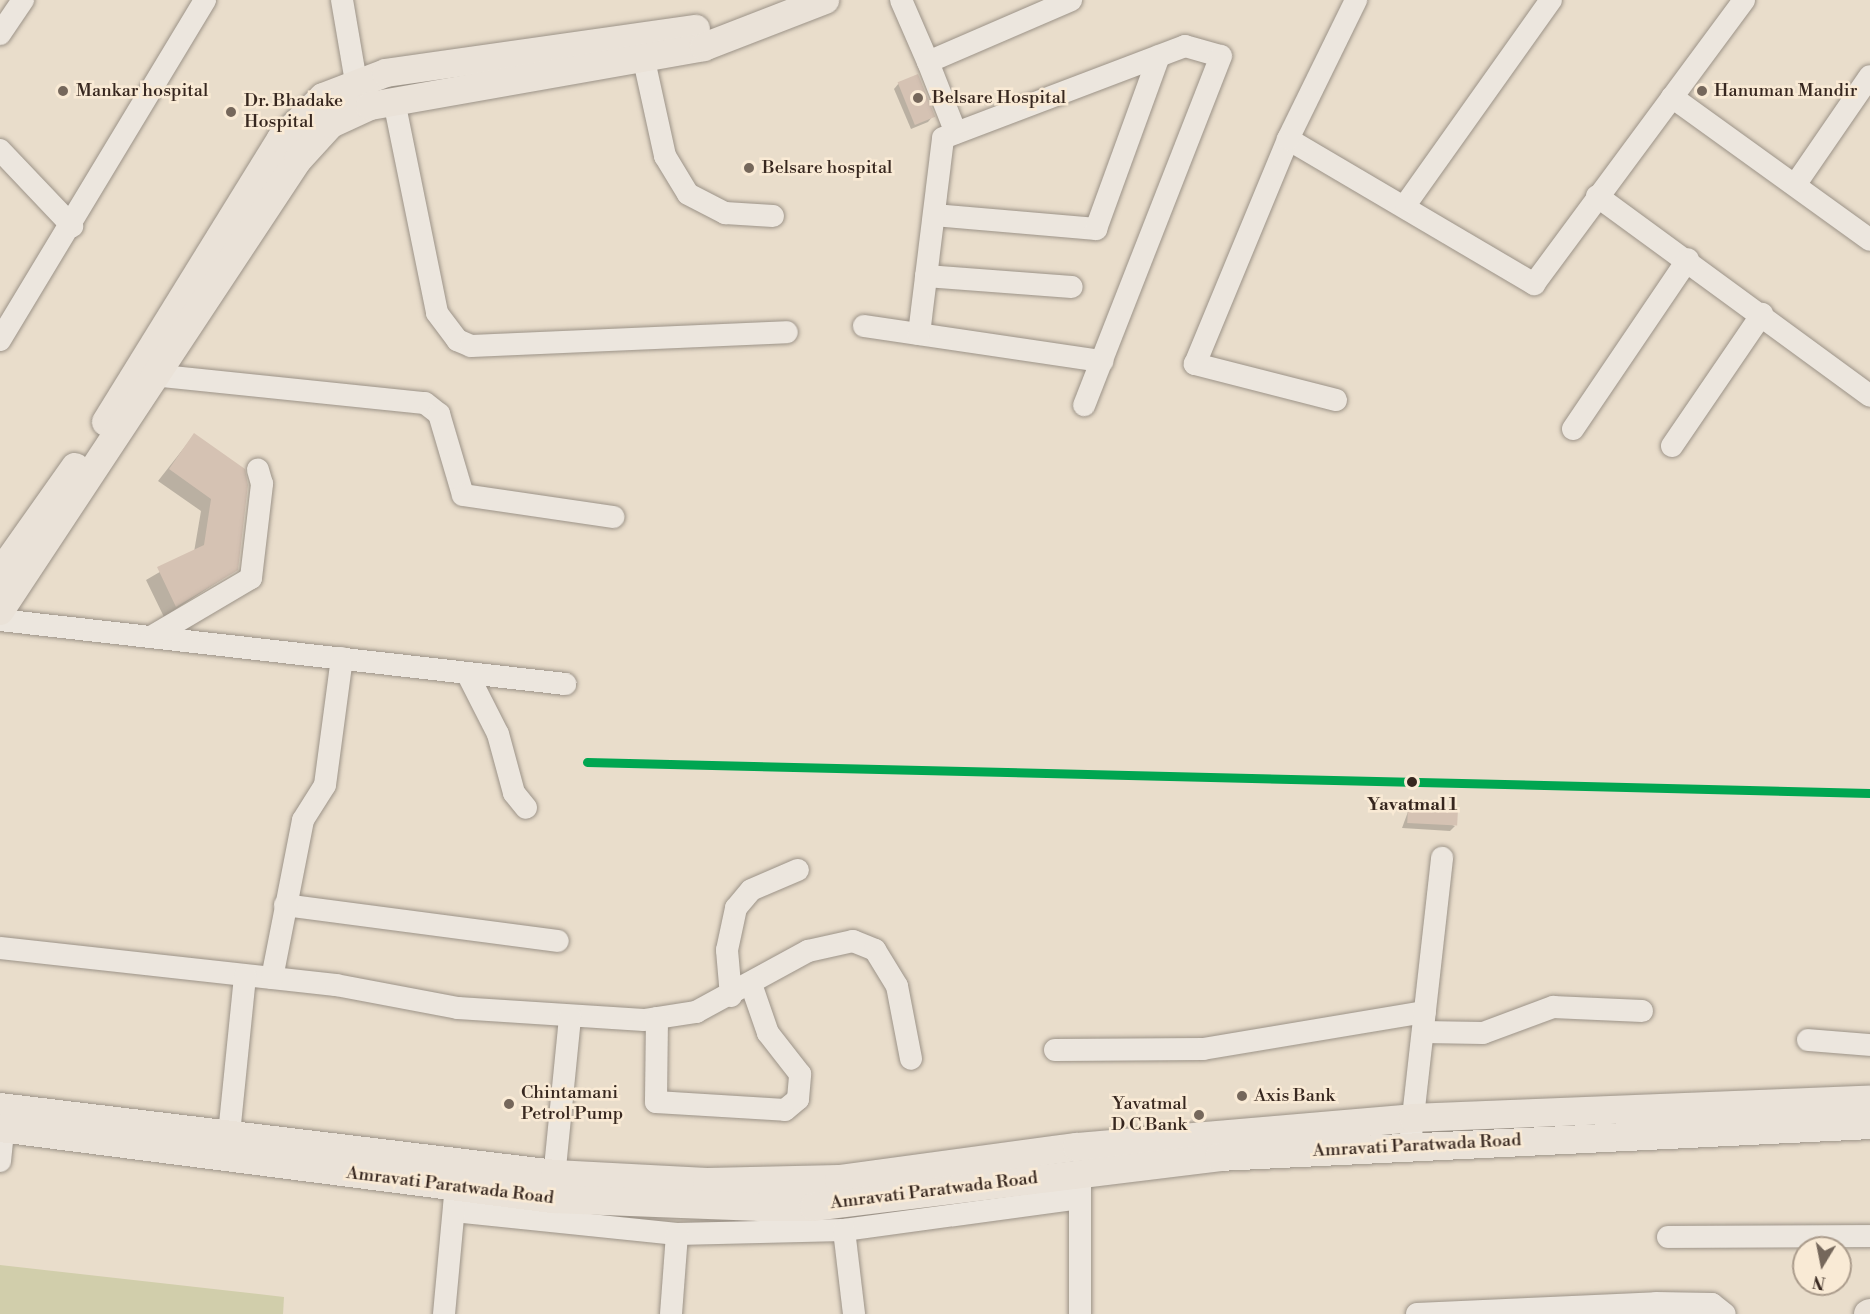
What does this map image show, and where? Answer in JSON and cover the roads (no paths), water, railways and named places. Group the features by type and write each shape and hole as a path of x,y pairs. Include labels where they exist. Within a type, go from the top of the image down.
{"main road":[{"path":"0,573 147,374 298,160 332,123 362,109 394,101 641,50 777,0"},
{"path":"0,611 147,374 281,139 323,97 354,81 641,50 704,47 825,0"},
{"name":"Amravati Paratwada Road","path":"2,1118 457,1186 554,1186 840,1179 1077,1147 1412,1131 1870,1100"},
{"name":"Amravati Paratwada Road","path":"2,1118 229,1134 457,1186"},
{"name":"Amravati Paratwada Road","path":"554,1186 814,1207 1080,1185 1412,1131 1870,1125"}],"street":[{"path":"0,34 23,0"},
{"path":"0,340 72,226 205,0"},
{"path":"342,0 354,81 362,109"},
{"path":"901,0 956,134"},
{"path":"928,62 1071,0"},
{"path":"1336,400 1194,364 1288,139 1356,0"},
{"path":"1406,204 1551,0"},
{"path":"1288,139 1406,204 1534,284 1744,0"},
{"path":"919,334 944,138 1185,46 1221,56 1084,405"},
{"path":"641,50 665,156 688,194 724,213 773,216"},
{"path":"934,215 1096,229 1159,56"},
{"path":"1796,185 1870,76"},
{"path":"1672,97 1870,240"},
{"path":"394,101 437,313 457,340 471,345 787,332"},
{"path":"0,150 72,226"},
{"path":"1597,196 1688,259 1870,396"},
{"path":"1573,429 1688,259"},
{"path":"926,276 1072,287"},
{"path":"1672,446 1762,314"},
{"path":"864,326 1102,362"},
{"path":"147,374 425,403 439,414 463,495 612,517"},
{"path":"151,637 251,578 262,484 258,470"},
{"path":"0,620 566,684"},
{"path":"272,978 303,820 325,785 342,658"},
{"path":"467,673 498,734 514,793 526,808"},
{"path":"1412,1131 1442,858"},
{"path":"731,996 726,951 736,908 751,890 798,870"},
{"path":"285,904 558,941"},
{"path":"0,948 272,978 458,1008 570,1017 657,1018 696,1012 752,987 808,951 865,943 897,986 911,1059"},
{"path":"229,1134 245,976"},
{"path":"657,1018 656,1102 786,1110 798,1098 800,1074 768,1033 752,987"},
{"path":"1055,1050 1100,1045 1164,1052 1424,1022 1483,1033 1553,1007 1642,1011"},
{"path":"554,1186 570,1017"},
{"path":"1808,1040 1870,1045"},
{"path":"0,1161 2,1118"},
{"path":"444,1314 457,1186 678,1234 844,1230 1080,1185 1080,1314"},
{"path":"844,1230 854,1314"},
{"path":"671,1314 678,1234"},
{"path":"1668,1237 1870,1236"},
{"path":"1417,1314 1652,1309 1714,1311"}],"place":[{"name":"Mankar hospital","path":"63,91"},
{"name":"Hanuman Mandir","path":"1702,91"},
{"name":"Belsare Hospital","path":"918,98"},
{"name":"Dr. Bhadake Hospital","path":"231,112"},
{"name":"Belsare hospital","path":"749,168"},
{"name":"Yavatmal 1","path":"1412,782"},
{"name":"Axis Bank","path":"1242,1096"},
{"name":"Chintamani Petrol Pump","path":"509,1104"},
{"name":"Yavatmal D C Bank","path":"1199,1115"}]}
